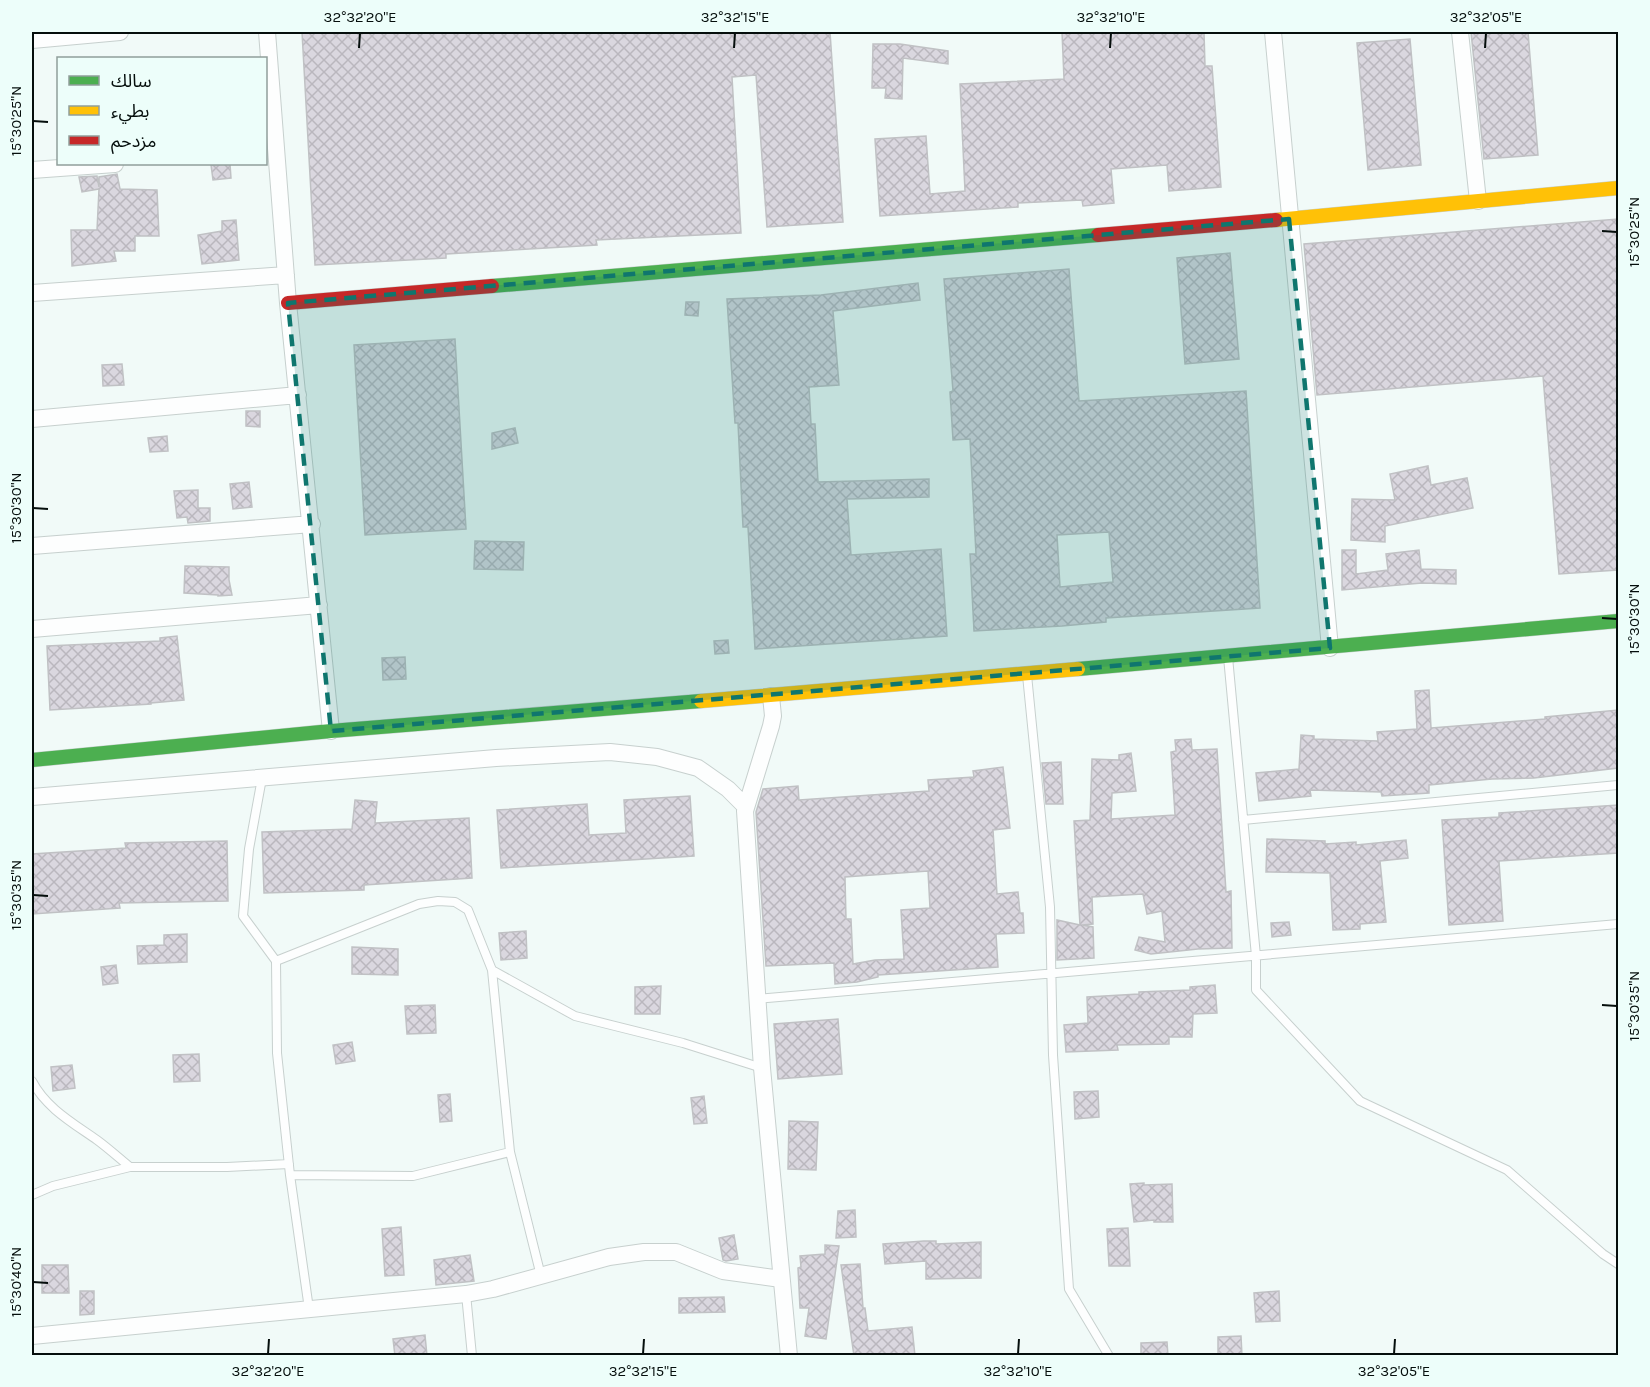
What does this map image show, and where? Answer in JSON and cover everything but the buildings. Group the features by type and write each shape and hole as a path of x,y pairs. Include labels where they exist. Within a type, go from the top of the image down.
{"street":[{"path":"32,40 120,32"},
{"path":"267,32 270,151 286,275 331,731"},
{"path":"1273,32 1330,648"},
{"path":"1460,32 1478,201"},
{"path":"32,170 101,165"},
{"path":"288,303 1289,219 1618,188"},
{"path":"32,294 286,275"},
{"path":"32,419 298,395"},
{"path":"32,546 312,524"},
{"path":"32,629 319,605"},
{"path":"32,760 331,731 1228,657 1618,621"},
{"path":"771,696 773,716 771,726 745,806 762,1068 789,1356"},
{"path":"32,797 496,758 610,752 657,757 698,768 728,789 745,806"},
{"path":"32,1336 466,1294 493,1289 609,1257 644,1251 676,1252 723,1271 781,1279"}],"lane":[{"path":"1228,657 1256,956 1256,990 1360,1101 1507,1170 1603,1254 1618,1263"},
{"path":"1028,674 1050,907 1053,1055 1069,1289 1109,1356"},
{"path":"262,778 249,849 243,916 276,962 277,1053 290,1175 309,1309"},
{"path":"1243,820 1618,785"},
{"path":"276,962 419,904 438,901 455,902 468,910 492,970 510,1152 541,1276"},
{"path":"758,999 1618,924"},
{"path":"492,970 576,1016 682,1043 762,1068"},
{"path":"32,1081 38,1094 49,1106 100,1142 130,1167"},
{"path":"290,1175 413,1176 510,1152"},
{"path":"32,1195 52,1186 130,1167 226,1167 289,1164"},
{"path":"466,1294 472,1356"}],"highlighted area":[{"path":"1289,219 1330,648 331,731 288,303"}],"traffic: fast":[{"path":"492,286 1098,235"},
{"path":"1078,669 1618,621"},
{"path":"32,760 331,731 701,701"}],"traffic: slow":[{"path":"1276,220 1618,188"},
{"path":"701,701 1078,669"}],"traffic: jam":[{"path":"1098,235 1276,220"},
{"path":"288,303 492,286"}]}
